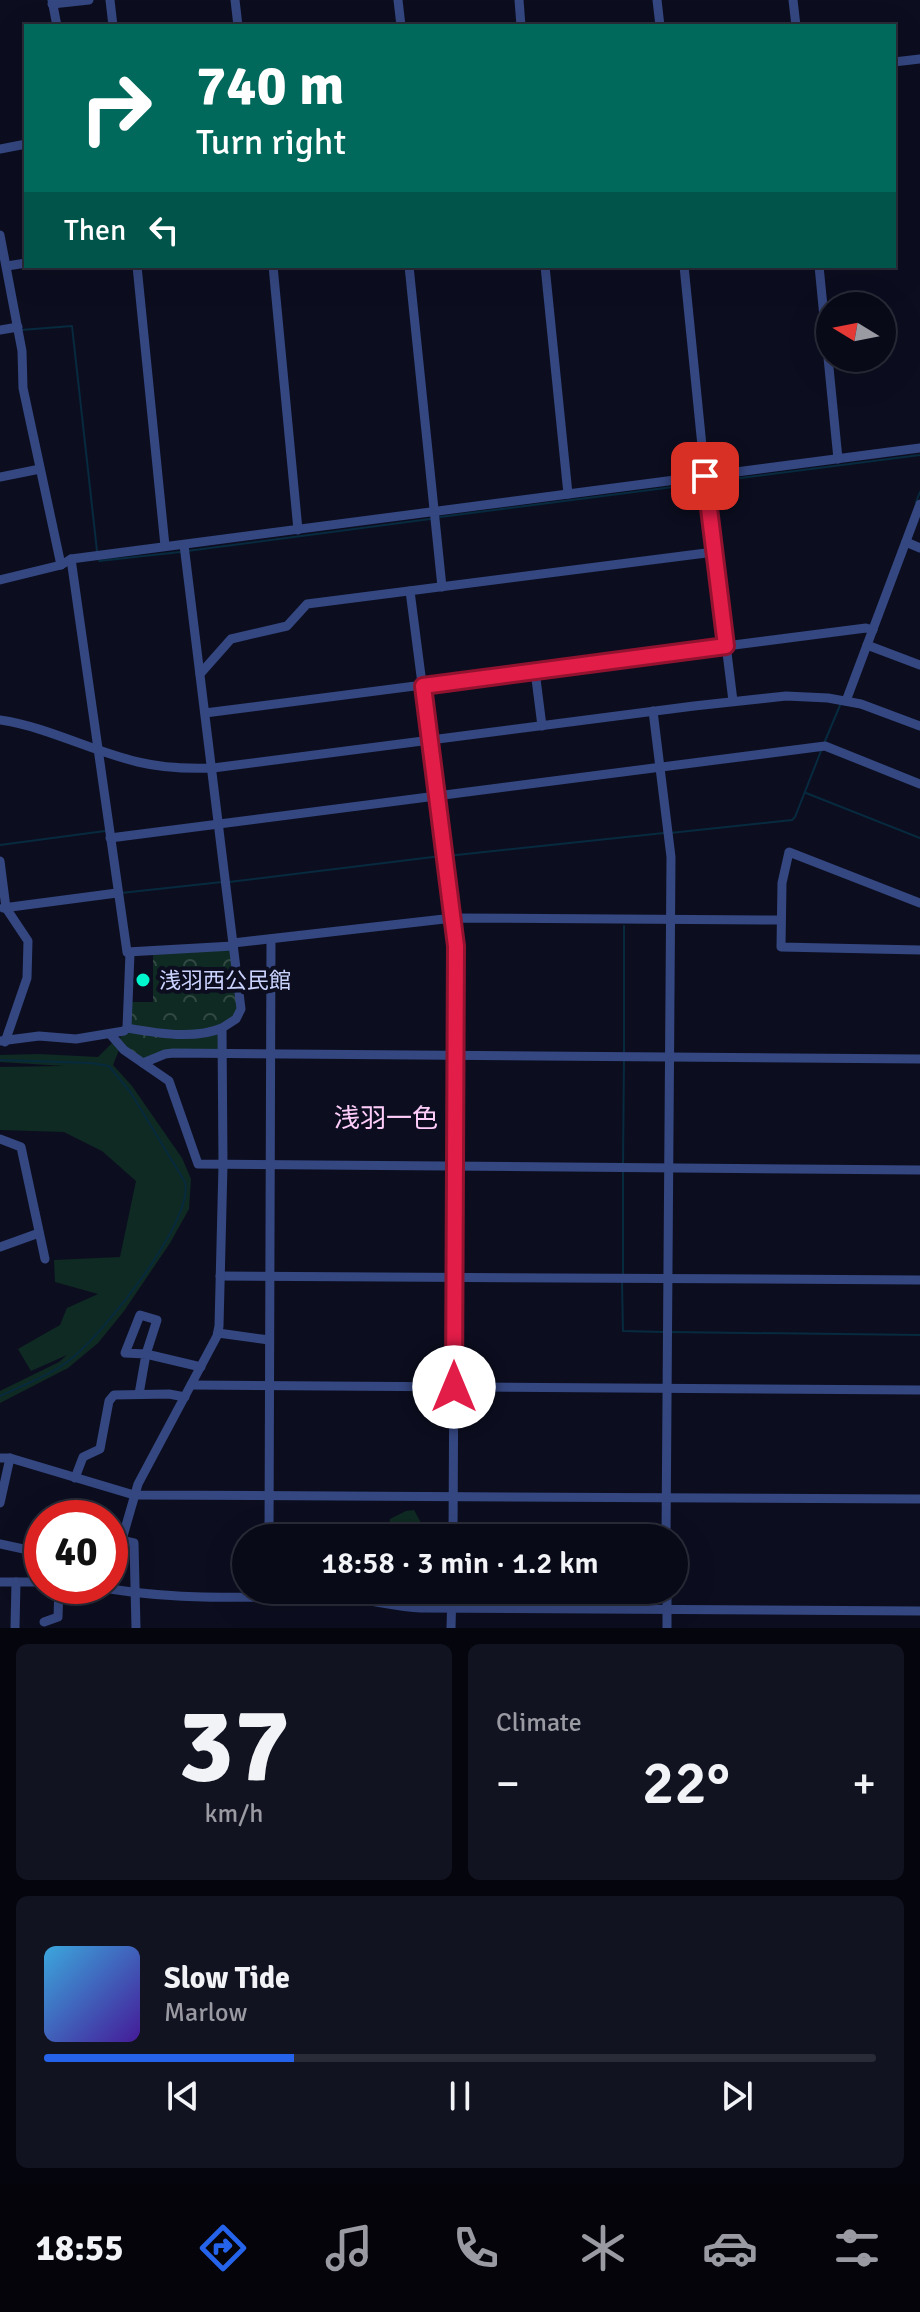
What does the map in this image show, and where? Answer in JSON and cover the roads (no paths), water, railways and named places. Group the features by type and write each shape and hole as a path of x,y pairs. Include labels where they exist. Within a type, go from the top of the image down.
{"street":[{"path":"57,24 52,2 89,0"},
{"path":"110,0 113,24"},
{"path":"235,0 238,24"},
{"path":"398,0 401,24"},
{"path":"519,0 521,24"},
{"path":"657,0 660,24"},
{"path":"793,0 796,24"},
{"path":"896,62 920,59"},
{"path":"0,149 24,144"},
{"path":"0,235 22,351 23,388 61,565"},
{"path":"7,266 24,263"},
{"path":"137,268 165,546"},
{"path":"273,268 298,530"},
{"path":"409,268 442,587"},
{"path":"545,268 568,494"},
{"path":"684,268 705,476 733,701"},
{"path":"819,268 838,459"},
{"path":"0,330 18,327"},
{"path":"0,580 61,565 71,559 920,448"},
{"path":"0,477 40,469"},
{"path":"846,701 920,504"},
{"path":"906,542 920,548"},
{"path":"2,1042 39,1036 76,1039 127,1028 204,1033 222,1028 236,1019 241,1009 184,545"},
{"path":"200,674 231,639 287,626 307,604 714,552"},
{"path":"71,559 117,893 127,952 130,953 127,1028"},
{"path":"410,591 453,918 456,971 453,1524"},
{"path":"205,713 866,628 873,630"},
{"path":"867,645 920,665"},
{"path":"535,671 542,726"},
{"path":"0,720 35,728 135,762 169,768 213,768 786,696 810,696 861,704 920,726"},
{"path":"653,711 671,857 666,1524"},
{"path":"110,838 825,746 920,784"},
{"path":"920,903 789,852 782,883 781,947 920,950"},
{"path":"0,861 3,908 28,941 27,978 2,1042"},
{"path":"3,908 117,893"},
{"path":"130,953 453,918 781,920"},
{"path":"269,1524 271,939"},
{"path":"128,1517 134,1495 218,1333 223,1165 222,1028"},
{"path":"110,1034 124,1050 169,1081 198,1164 920,1170"},
{"path":"143,1063 165,1054 920,1059"},
{"path":"0,1139 21,1147 45,1259"},
{"path":"0,1247 39,1233"},
{"path":"220,1276 920,1280"},
{"path":"139,1394 146,1354 157,1320 140,1315 125,1353 146,1354 201,1367"},
{"path":"218,1333 269,1340"},
{"path":"191,1385 920,1390"},
{"path":"75,1478 83,1457 100,1449 109,1401 114,1395 185,1397"},
{"path":"0,1503 5,1458 134,1495 920,1499"},
{"path":"128,1542 134,1543 136,1628"},
{"path":"0,1544 24,1549"},
{"path":"0,1582 24,1582"},
{"path":"15,1628 16,1582"},
{"path":"128,1592 232,1594"},
{"path":"51,1623 58,1617 58,1604"},
{"path":"390,1604 451,1608 920,1611"},
{"path":"451,1604 451,1628"},
{"path":"667,1604 667,1628"}],"waterway":[{"path":"21,330 72,326 97,551"},
{"path":"710,482 920,455"},
{"path":"440,517 704,483"},
{"path":"916,502 920,492"},
{"path":"187,551 430,519"},
{"path":"99,561 180,552"},
{"path":"825,741 841,703"},
{"path":"670,833 792,820 821,751"},
{"path":"806,793 920,838"},
{"path":"0,845 105,831"},
{"path":"447,856 664,833"},
{"path":"229,882 441,856"},
{"path":"121,893 222,882"},
{"path":"624,926 624,1052"},
{"path":"623,1164 624,1059"},
{"path":"0,1060 109,1066 131,1093 185,1182 184,1199 176,1222 162,1248 104,1326 63,1365 0,1396"},
{"path":"623,1171 623,1276"},
{"path":"622,1283 623,1331 664,1332"},
{"path":"670,1332 920,1335"}],"place":[{"name":"浅羽西公民館","path":"143,980"}],"district":[{"name":"浅羽一色","path":"386,1119"}]}
